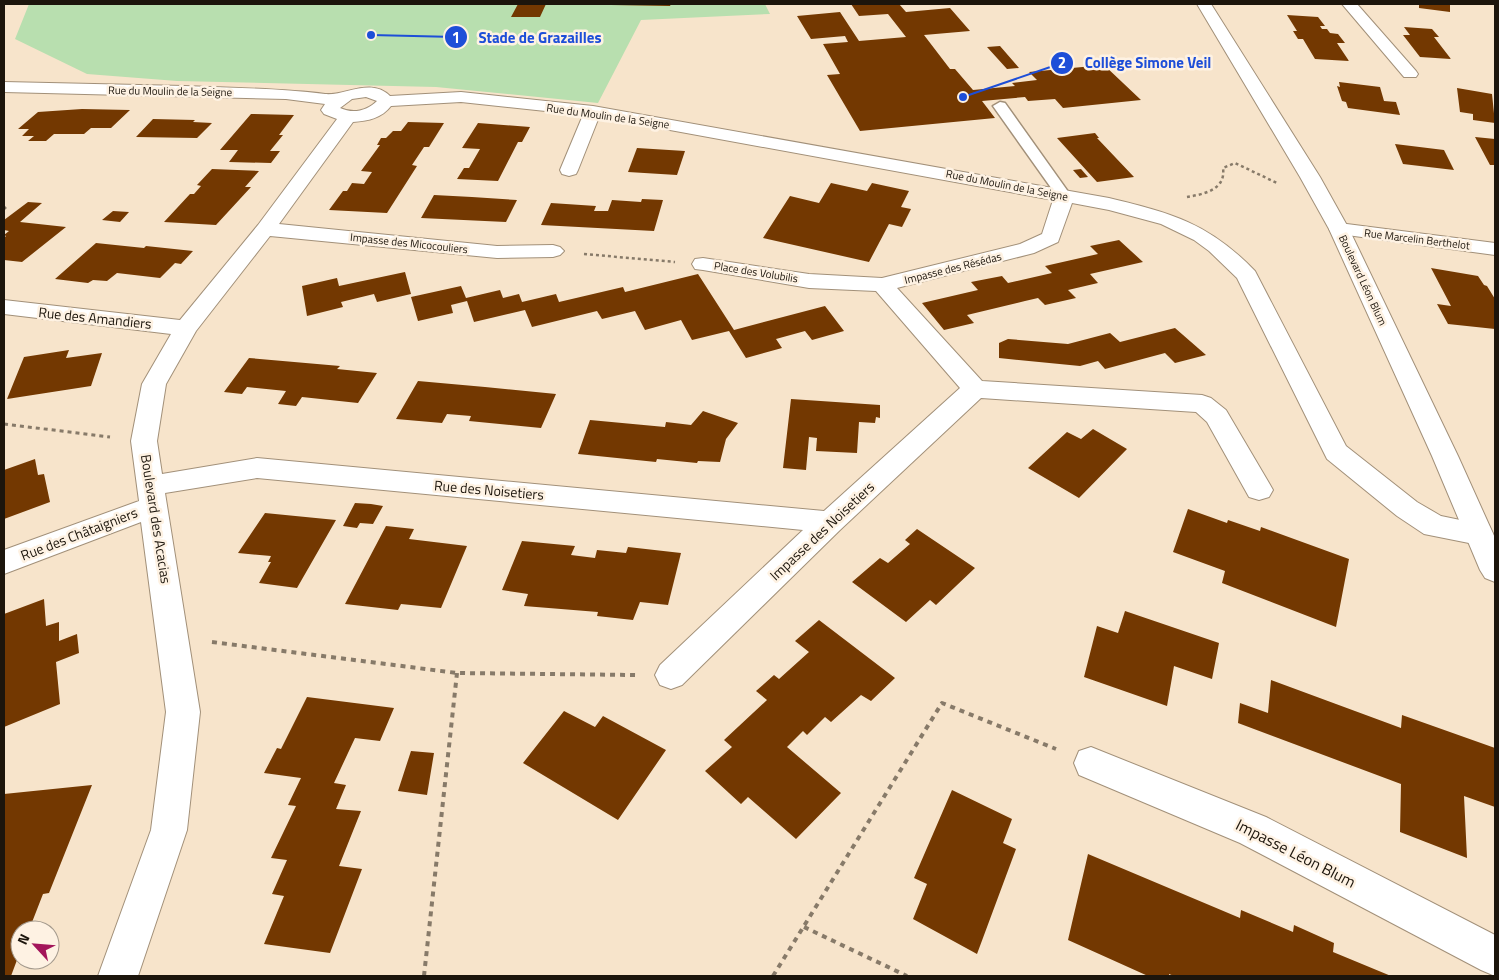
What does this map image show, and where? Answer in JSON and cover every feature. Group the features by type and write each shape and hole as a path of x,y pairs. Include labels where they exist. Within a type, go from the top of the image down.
{"street":[{"name":"Boulevard Léon Blum","path":"1204,4 1307,171 1339,228 1445,456 1495,570"},
{"path":"1349,4 1410,74"},
{"name":"Rue du Moulin de la Seigne","path":"4,87 286,94 342,109 350,94 367,92 382,96 386,101 460,98 593,111 1064,196 1161,216 1179,223 1216,244 1233,259 1247,276 1336,452 1407,509 1434,526 1479,534"},
{"name":"Boulevard des Acacias","path":"118,976 169,830 183,712 174,637 144,441 154,384 186,328 265,229 342,109"},
{"path":"569,170 593,111"},
{"name":"Impasse des Résédas","path":"809,281 882,285 1027,249 1051,238 1064,196"},
{"name":"Rue Marcelin Berthelot","path":"1339,228 1495,249"},
{"name":"Impasse des Micocouliers","path":"265,229 497,252 553,251"},
{"name":"Place des Volubilis","path":"703,264 809,281"},
{"path":"882,285 975,389 1202,404 1217,416 1259,490"},
{"name":"Rue des Amandiers","path":"4,307 186,328"},
{"name":"Impasse des Noisetiers","path":"672,675 830,522 975,389"},
{"name":"Rue des Noisetiers","path":"152,496 257,468 830,522"},
{"name":"Rue des Châtaigniers","path":"4,562 152,496"},
{"name":"Impasse Léon Blum","path":"1091,763 1253,830 1495,956"}],"lane":[{"path":"1000,106 1064,196"}],"path":[{"path":"1223,168 1235,163 1278,183"},
{"path":"553,251 703,264"},
{"path":"4,424 144,441"},
{"path":"174,637 457,673 672,675"},
{"path":"424,976 457,673"},
{"path":"773,976 942,703 1091,763"},
{"path":"804,927 907,976"}],"green space":[{"path":"29,4 765,4 770,14 641,20 598,103 436,87 177,81 87,74 15,39"}],"building":[{"path":"518,4 546,4 540,17 511,17"},
{"path":"611,4 671,4 670,6"},
{"path":"851,4 899,4 906,12 950,8 970,31 924,35 950,69 955,69 973,90 1015,86 1012,83 1037,80 1029,72 1104,65 1141,100 1063,108 1055,99 1028,101 1025,97 982,101 995,118 860,131 827,75 840,74 823,44 848,42 845,36 811,39 797,16 840,12 859,41 906,37 888,14 859,16"},
{"path":"1419,4 1450,4 1450,12 1419,8"},
{"path":"1287,15 1318,17 1325,26 1320,26 1322,29 1338,34 1345,43 1337,43 1349,61 1315,59 1303,39 1298,39 1293,31 1297,31"},
{"path":"1404,27 1432,29 1439,37 1434,37 1451,59 1420,57 1403,35 1410,35"},
{"path":"1000,46 1019,68 1007,69 987,47"},
{"path":"1339,82 1380,87 1384,101 1396,102 1400,115 1348,108 1346,102 1342,101 1337,86 1340,87"},
{"path":"1457,88 1492,94 1495,123 1473,120 1473,114 1460,112"},
{"path":"82,109 130,110 111,128 91,128 84,134 54,134 46,141 28,141 34,136 22,136 29,129 18,129 38,112"},
{"path":"251,114 294,115 279,135 283,135 270,151 280,151 271,163 229,162 238,150 220,150"},
{"path":"153,119 195,120 193,122 212,123 197,138 136,137"},
{"path":"408,122 444,123 429,147 424,147 412,165 417,166 387,213 329,210 343,191 347,191 352,183 364,184 372,172 361,171 380,145 377,145 381,138 386,138 393,131 401,131"},
{"path":"478,123 530,127 522,142 518,142 498,181 457,179 464,168 469,168 480,149 462,148"},
{"path":"1095,133 1099,138 1097,138 1134,177 1097,182 1057,138"},
{"path":"1475,137 1495,139 1495,165 1490,165"},
{"path":"1395,144 1444,150 1454,170 1403,164"},
{"path":"637,148 685,151 677,175 628,172"},
{"path":"212,169 259,171 245,187 251,187 216,225 164,222 190,194 194,194 201,186 197,185"},
{"path":"1081,169 1088,177 1080,178 1073,170"},
{"path":"831,183 867,191 872,183 909,191 901,207 911,209 902,227 889,224 869,262 763,238 790,196 819,203"},
{"path":"434,195 517,200 506,222 421,218"},
{"path":"642,199 663,200 654,231 541,225 551,203 596,206 594,211 608,211 612,200 641,202"},
{"path":"28,202 42,203 20,222 66,227 22,262 4,260 4,238 6,236 4,235 9,231 4,230 4,220"},
{"path":"113,211 129,212 120,222 102,220"},
{"path":"1119,240 1143,262 1090,274 1098,283 1068,290 1076,298 1045,305 1038,298 967,315 974,323 944,330 922,303 978,290 971,282 1002,276 1008,283 1052,273 1045,266 1098,254 1090,246"},
{"path":"96,243 193,251 181,264 175,263 160,278 117,273 107,281 93,280 88,283 55,279"},
{"path":"1431,268 1478,276 1495,299 1495,329 1448,324 1437,304 1451,306"},
{"path":"405,272 411,294 377,302 374,294 341,302 343,307 307,316 302,286 337,278 339,286"},
{"path":"698,274 734,330 825,306 844,331 812,340 805,331 776,339 782,348 746,358 729,331 692,340 681,320 645,330 635,311 602,319 597,311 532,327 525,310 474,322 467,301 451,305 453,313 418,321 411,297 461,286 466,298 500,290 503,298 519,294 522,302 556,294 559,302 623,287 625,292"},
{"path":"1175,328 1206,355 1175,363 1165,353 1105,369 1098,361 1080,366 999,358 999,343 1008,339 1068,344 1110,333 1120,342"},
{"path":"69,350 66,358 102,353 91,386 7,399 24,357"},
{"path":"249,358 340,366 337,369 377,373 358,403 302,397 296,406 278,404 286,391 247,387 242,394 224,392"},
{"path":"418,381 556,394 541,428 469,421 471,416 447,414 442,423 396,419"},
{"path":"791,399 880,405 880,418 876,417 875,423 859,422 857,453 816,451 817,438 809,437 806,470 783,468"},
{"path":"703,411 738,423 726,439 720,462 698,461 697,463 657,459 656,462 578,454 590,420 665,427 666,422 691,425"},
{"path":"1093,429 1127,449 1079,498 1028,468 1067,432 1081,439"},
{"path":"35,459 38,475 44,474 50,502 4,519 4,470"},
{"path":"355,503 383,506 373,524 360,523 357,528 343,526"},
{"path":"1188,509 1227,523 1228,520 1260,531 1261,527 1349,559 1336,627 1222,583 1225,571 1173,552"},
{"path":"265,513 336,520 297,588 259,583 271,562 268,562 271,556 238,553"},
{"path":"386,526 414,529 409,539 467,546 441,608 401,604 398,610 345,604"},
{"path":"917,529 975,568 936,605 930,600 906,622 852,582 880,558 888,563 910,544 905,540"},
{"path":"522,541 575,546 571,555 595,558 597,550 626,553 628,547 681,553 668,605 640,602 633,620 597,616 598,612 524,606 528,594 502,590"},
{"path":"44,599 46,626 59,622 59,641 77,634 79,653 56,662 60,704 4,727 4,614"},
{"path":"1125,611 1219,643 1212,679 1174,666 1167,706 1084,677 1097,626 1118,633"},
{"path":"819,620 895,678 871,701 861,695 831,722 825,717 807,735 803,731 787,747 841,793 796,839 748,797 741,804 705,771 732,747 724,740 767,700 756,691 774,675 779,679 809,652 795,641"},
{"path":"1271,680 1401,728 1402,715 1495,748 1495,807 1464,796 1467,858 1400,832 1401,784 1238,723 1240,703 1268,713"},
{"path":"307,697 394,708 380,741 355,738 334,783 346,785 336,809 361,811 339,866 362,869 330,953 264,944 284,896 272,894 287,860 271,858 296,806 288,805 301,778 264,773 277,748 281,749"},
{"path":"564,711 595,727 603,716 666,750 618,820 523,763"},
{"path":"411,751 434,753 427,795 398,791"},
{"path":"92,785 49,893 43,894 33,920 10,920 10,970 13,970 11,976 4,976 4,794"},
{"path":"952,790 1012,819 1003,843 1016,849 977,954 913,919 927,884 914,878"},
{"path":"1088,854 1240,918 1241,910 1293,932 1294,925 1334,943 1333,952 1391,976 1174,976 1169,974 1169,976 1148,976 1068,940"}],"place":[{"name":"Stade de Grazailles","path":"371,35"},
{"name":"Collège Simone Veil","path":"963,97"}]}
